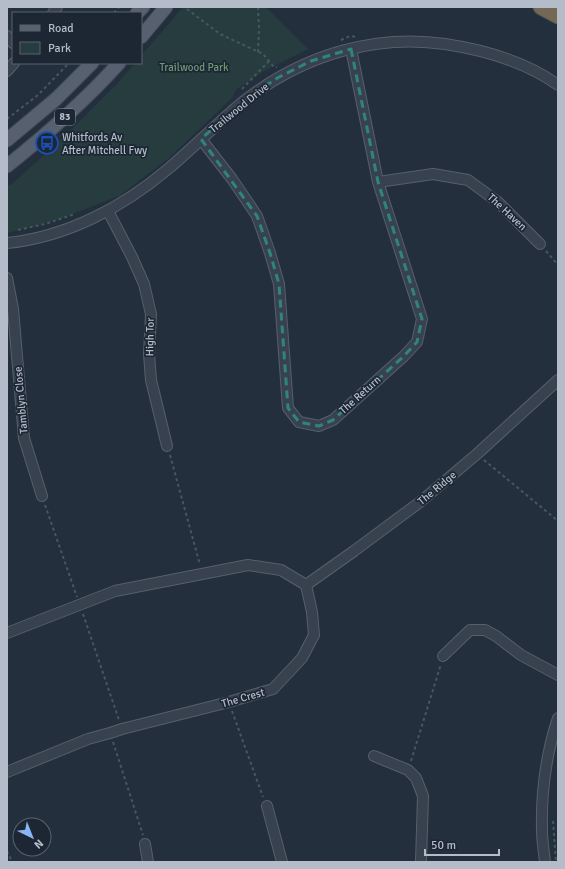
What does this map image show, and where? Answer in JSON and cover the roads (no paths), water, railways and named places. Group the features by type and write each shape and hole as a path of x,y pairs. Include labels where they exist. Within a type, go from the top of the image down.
{"highway":[{"path":"541,7 558,16"}],"main road":[{"path":"142,36 166,7"},
{"name":"83","path":"7,140 56,99 91,64"},
{"name":"83","path":"7,166 71,112 118,64"}],"street":[{"name":"Trailwood Drive","path":"7,242 49,235 108,211 150,184 250,96 279,77 311,61 339,51 371,44 411,41 434,42 459,46 506,58 532,70 558,85"},
{"name":"The Return","path":"201,139 232,179 256,216 270,253 279,284 288,408 299,422 319,426 333,420 404,356 417,342 422,319 378,182 351,49"},
{"name":"The Haven","path":"378,182 433,174 468,180 498,202 540,244"},
{"name":"High Tor","path":"108,211 144,284 151,314 149,354 151,380 167,446"},
{"name":"Tamblyn Close","path":"7,278 13,309 24,438 42,496"},
{"name":"The Ridge","path":"306,584 354,551 420,502 477,454 558,380"},
{"path":"7,634 115,591 248,565 281,570 306,584"},
{"name":"The Crest","path":"7,772 88,739 272,690 302,658 314,635 312,612 306,584"},
{"path":"443,656 470,630 485,630 496,636 521,655 558,675"},
{"path":"545,862 542,831 544,783 549,748 558,718"},
{"path":"374,756 408,770 416,778 423,796 421,862"},
{"path":"267,806 282,862"},
{"path":"146,844 148,862"}],"place":[{"name":"Whitfords Av After Mitchell Fwy","path":"47,143"}],"park label":[{"name":"Trailwood Park","path":"194,67"}]}
